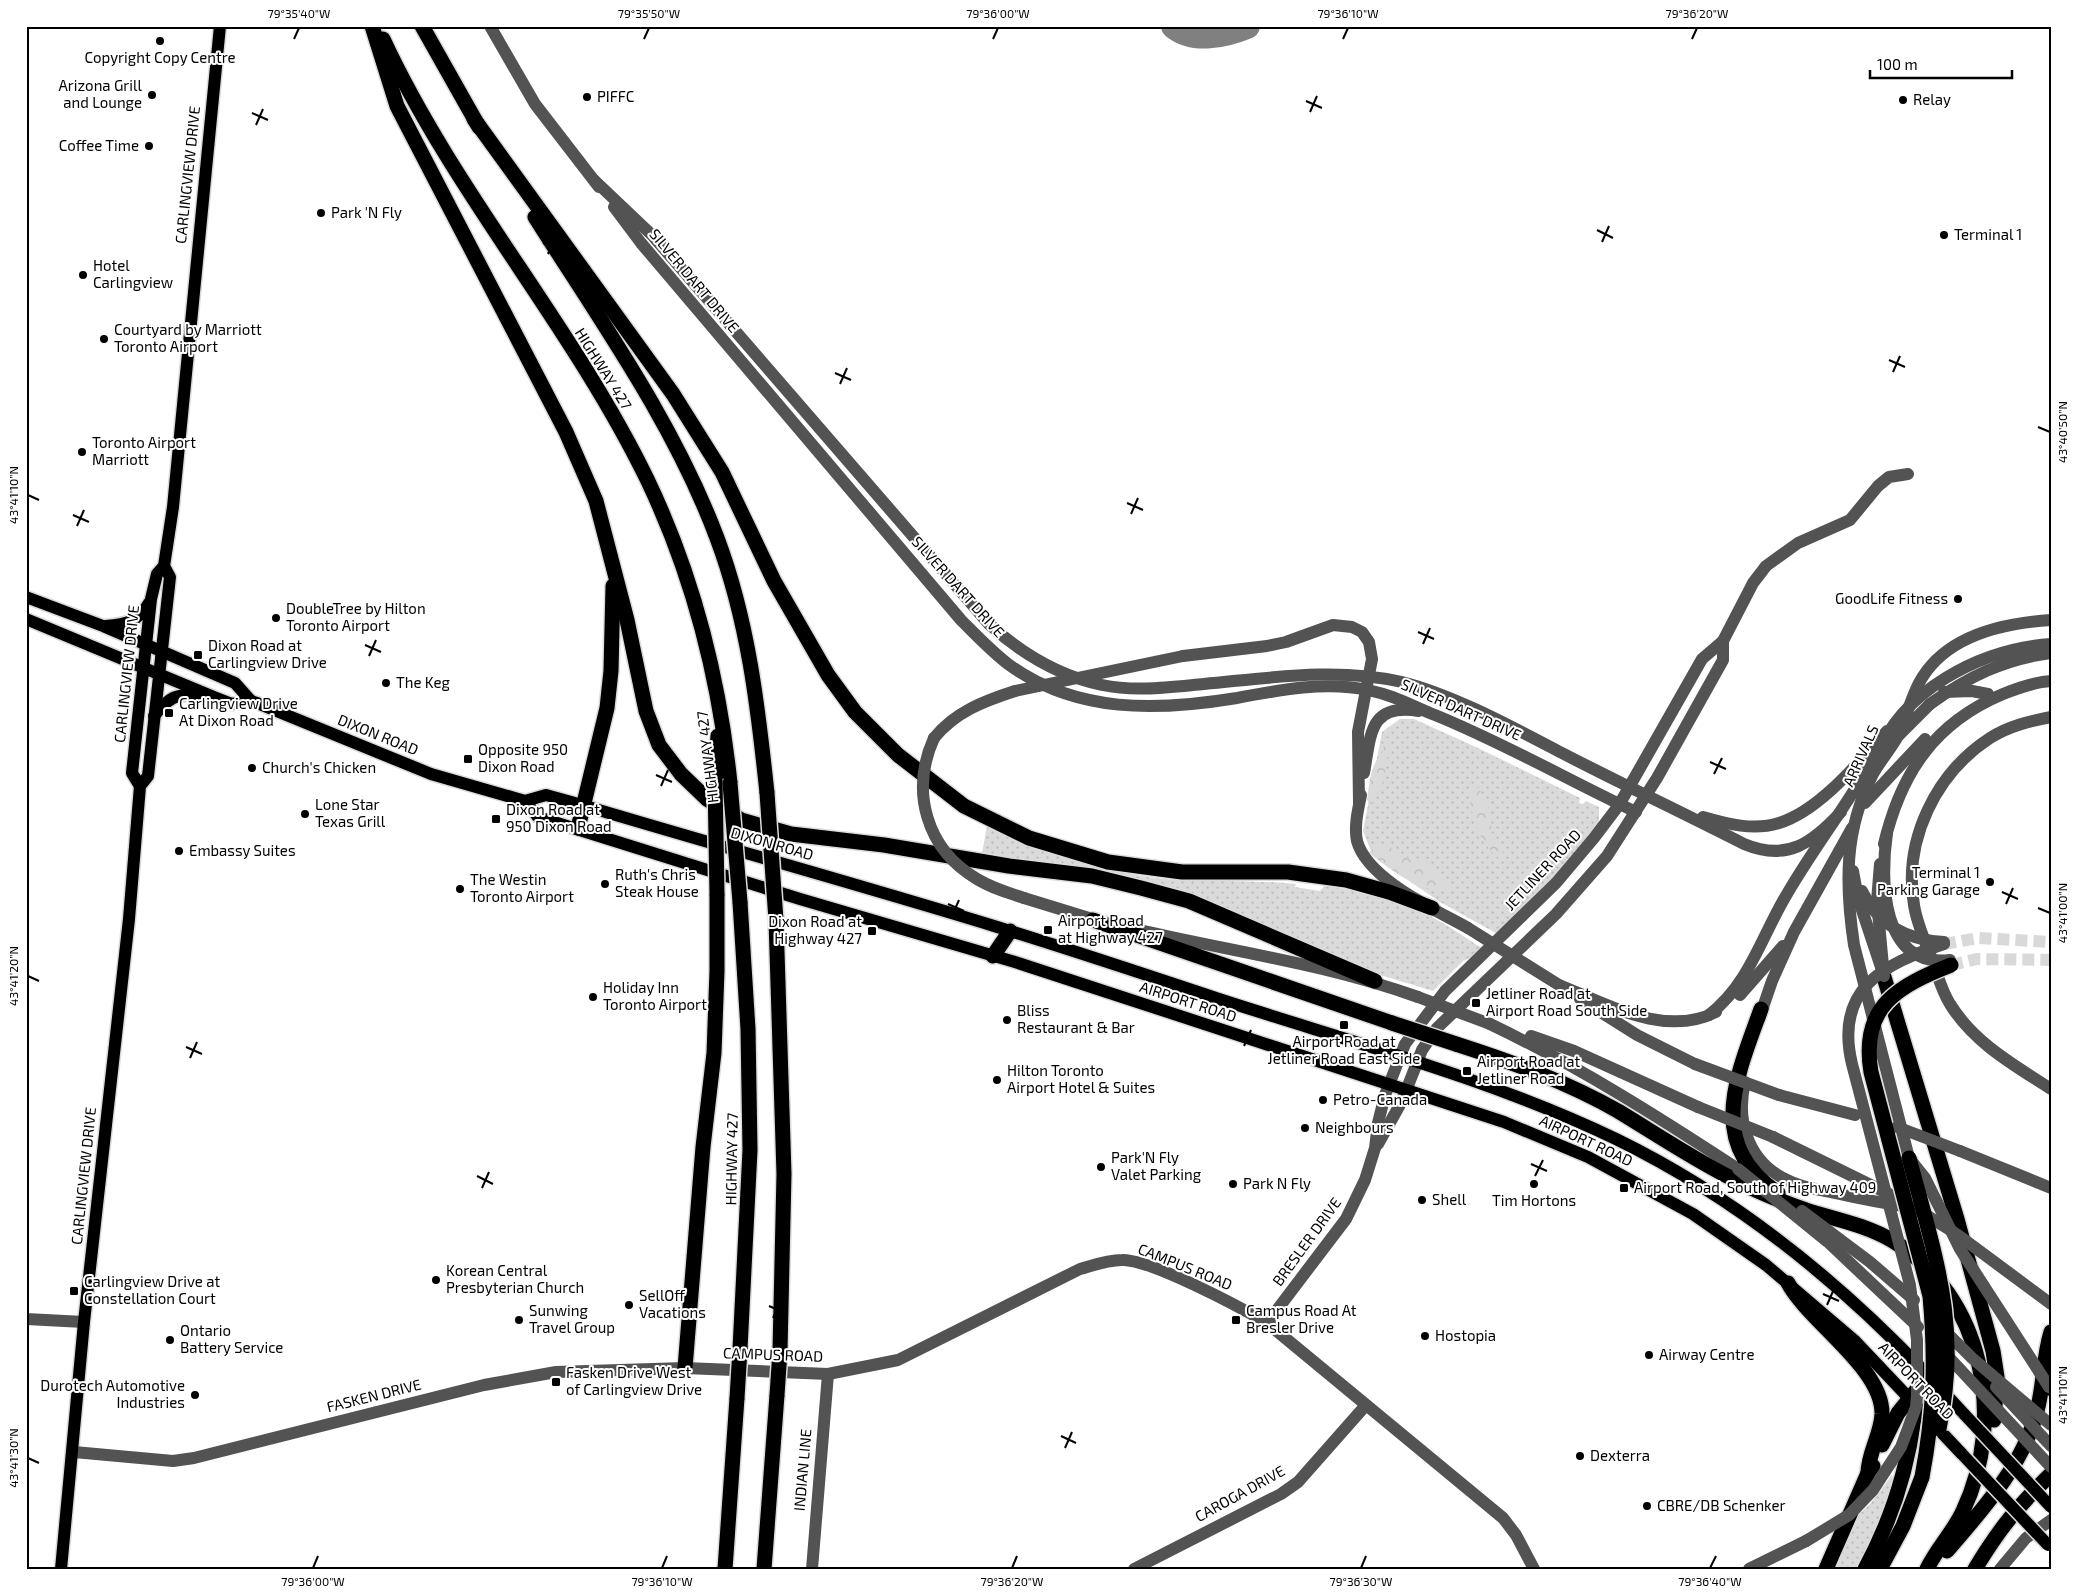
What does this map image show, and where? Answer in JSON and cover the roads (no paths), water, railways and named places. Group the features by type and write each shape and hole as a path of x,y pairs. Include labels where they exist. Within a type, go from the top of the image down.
{"highway":[{"path":"372,26 397,106 566,432 596,501 627,620 646,711 659,745 681,774 707,798 741,820 791,834 884,845 1009,866 1092,876 1142,888 1189,902 1375,981"},
{"name":"HIGHWAY 427","path":"377,26 438,140 596,390 646,478 669,528 694,599 720,705 730,783 740,902 748,1029 750,1140 748,1221 725,1569"},
{"name":"HIGHWAY 427","path":"422,26 474,119 673,442 703,502 729,574 743,624 757,708 767,793 776,920 784,1174 780,1351 764,1569"},
{"path":"474,119 673,394 722,472 774,581 828,675 855,712 898,755 964,806 1029,838 1108,862 1182,872 1288,872 1346,880 1389,892 1432,908"},
{"path":"578,828 582,805 607,708 611,671 614,574"},
{"path":"685,1368 695,1229 714,1053 718,971 715,779 720,705"},
{"path":"1093,920 1517,1064 1568,1085 1617,1111 1728,1177 1775,1199 1869,1229 1892,1240 1917,1258 1938,1280 1966,1322 1977,1354 1985,1395 1981,1449 1974,1482 1963,1512"},
{"path":"993,956 1010,931"},
{"path":"1922,1477 1934,1390 1934,1333 1930,1296 1871,1072 1869,1044 1876,1018 1893,994 1908,983 1951,962"},
{"path":"1884,977 1957,1219 1993,1351 1997,1377 1991,1448 1978,1488 1935,1553 1927,1569"},
{"path":"1761,1009 1735,1084 1732,1108 1734,1134 1744,1159 1763,1182 1812,1212"},
{"path":"1880,1569 1903,1526 1939,1432 1948,1373 1946,1309 1932,1240 1909,1158"},
{"path":"1788,1283 1793,1292 1826,1327 1877,1390 1882,1414 1877,1438 1868,1462 1868,1473"},
{"path":"1932,1569 1987,1504 2023,1447 2037,1411 2051,1332"},
{"path":"1826,1569 1868,1473 1874,1465 1898,1413 1912,1402 1928,1376"},
{"path":"1865,1569 1885,1528 1897,1496 1909,1451 1912,1402"},
{"path":"1975,1569 1996,1534 2024,1499 2051,1474"}],"main road":[{"name":"CARLINGVIEW DRIVE","path":"140,786 132,773 152,598 157,574 164,566 172,507 220,26"},
{"name":"CARLINGVIEW DRIVE","path":"62,1569 74,1452 84,1322 128,925 140,786 148,776 170,577 164,566"},
{"name":"DIXON ROAD","path":"26,597 103,626 235,684 250,701 431,774 524,801 546,795 1010,931"},
{"path":"103,626 129,623 139,617 152,598"},
{"name":"DIXON ROAD","path":"26,619 232,704 250,701"},
{"path":"154,716 164,704 180,694 214,697"},
{"name":"DIXON ROAD","path":"524,801 538,817 800,899 993,956"},
{"name":"AIRPORT ROAD","path":"1010,931 1417,1063 1552,1110 1628,1145 1698,1184 1769,1232 1814,1267 1868,1314 2051,1507"},
{"name":"AIRPORT ROAD","path":"993,956 1407,1090 1543,1138 1618,1172 1700,1219 1788,1283 1854,1340 2049,1547"}],"street":[{"name":"SILVER DART DRIVE","path":"490,26 535,104 641,243 961,620 1009,664 1050,688 1097,703 1118,707 1160,707 1301,688 1366,690 1403,699 1430,713 1474,731 1636,812"},
{"name":"SILVER DART DRIVE","path":"594,180 653,236 989,624 1027,655 1062,672 1105,686 1130,688 1173,687 1287,676 1346,673 1369,675 1404,683 1434,692 1669,806"},
{"path":"818,452 831,442"},
{"name":"JETLINER ROAD","path":"1389,1084 1399,1057 1412,1034 1445,991 1492,948 1573,865 1619,805 1702,659 1723,641 1753,583 1766,566 1798,543 1850,520 1878,486 1889,477 1908,474"},
{"path":"1897,738 1919,683 1932,665 1947,651 1973,636 2010,624 2051,620"},
{"path":"1359,803 1358,732 1372,653 1369,642 1362,632 1346,625 1328,627 1286,642 1267,646 1183,656 1015,691 977,705 959,714 945,725 934,738 923,770 922,791 925,809 932,829 943,849 959,867 991,886 1093,920 1204,945 1262,954 1375,981 1490,1024 1559,1045 1838,1167 1915,1208 1958,1235 2051,1304"},
{"name":"JETLINER ROAD","path":"1407,1090 1422,1050 1437,1028 1556,914 1589,877 1636,812 1723,660 1723,641"},
{"path":"1669,806 1735,825 1761,826 1778,823 1794,817 1818,800 1922,696 1953,676 1983,662 2010,653 2051,645"},
{"name":"ARRIVALS","path":"1884,977 1858,898 1853,874 1851,836 1862,794 1880,747 1900,715 1926,689 2000,654 2051,645"},
{"path":"2051,653 2013,660 1962,681 1930,704 1897,738 1872,776 1856,822 1847,875 1854,945 1909,1158 1925,1178 1960,1249 2051,1390"},
{"path":"1865,803 1878,787 1901,767 1916,748 1941,724 1988,694 2010,684 2051,679"},
{"path":"1884,977 1877,902 1880,861 1895,806 1918,761 1936,738 1950,726 1996,697 2020,687 2051,679"},
{"path":"1922,696 1954,691 1988,694"},
{"path":"1430,713 1402,708 1392,710 1379,720 1371,735 1356,830 1364,856 1391,882 1468,928 1637,1035 1695,1064 1779,1095 1896,1127 2051,1188"},
{"path":"2051,717 2019,724 1991,738 1960,763 1934,797 1922,823 1915,845 1914,904 1920,929 1949,1003 1962,1021 1984,1044 2051,1089"},
{"path":"1898,718 1865,803 1794,932 1761,1009 1742,1092 1742,1109 1743,1128 1755,1153 1773,1172 1794,1183 1878,1203 1915,1208"},
{"path":"1710,1015 1723,1004 1745,977 1788,892 1841,812 1880,747"},
{"path":"1669,806 1744,844 1766,851 1777,852 1800,847 1822,832 1841,812"},
{"path":"1749,1569 1806,1541 1841,1521 1864,1502 1892,1462 1912,1402 1917,1340 1910,1285 1852,1064 1848,1047 1848,1032 1855,1004 1873,978 1896,962 1944,943 1919,939 1899,931 1888,924 1868,903 1859,882 1855,862 1856,822"},
{"path":"1887,833 1884,877 1888,906 1897,935 1910,951 1924,960 1951,962"},
{"path":"1573,865 1589,877"},
{"path":"1559,985 1656,1021 1684,1021 1710,1015 1737,997 1794,932"},
{"path":"1490,1024 1553,1054 1614,1090 1810,1216 1870,1262 1972,1358 2051,1425"},
{"name":"BRESLER DRIVE","path":"1268,1323 1346,1219 1365,1180 1375,1148 1378,1123 1389,1084"},
{"name":"BRESLER DRIVE","path":"1375,1148 1407,1090"},
{"path":"1738,1169 1828,1242 1868,1279 1955,1362 2051,1467"},
{"name":"CAMPUS ROAD","path":"685,1368 828,1374 898,1360 1080,1269 1104,1262 1124,1260 1143,1264 1226,1300 1268,1323 1503,1518 1516,1536 1534,1569"},
{"path":"26,1320 84,1322"},
{"path":"1972,1358 2018,1412 2051,1446"},
{"name":"FASKEN DRIVE","path":"74,1452 173,1461 194,1458 484,1385 564,1371 685,1368"},
{"name":"INDIAN LINE","path":"812,1569 828,1374"},
{"name":"CAROGA DRIVE","path":"1134,1569 1282,1494 1298,1482 1366,1405"},
{"path":"2000,1569 2017,1547 2051,1520"},
{"path":"2007,1569 2017,1547"}],"tunnel":[{"path":"1944,944 1978,938 2051,942"},
{"path":"1951,965 1977,959 2051,960"}],"place":[{"name":"Copyright Copy Centre","path":"160,41"},
{"name":"Arizona Grill and Lounge","path":"152,95"},
{"name":"PIFFC","path":"587,97"},
{"name":"Relay","path":"1903,100"},
{"name":"Coffee Time","path":"149,146"},
{"name":"Park 'N Fly","path":"321,213"},
{"name":"Terminal 1","path":"1944,235"},
{"name":"Hotel Carlingview","path":"83,275"},
{"name":"Courtyard by Marriott Toronto Airport","path":"104,339"},
{"name":"Toronto Airport Marriott","path":"82,452"},
{"name":"GoodLife Fitness","path":"1958,599"},
{"name":"DoubleTree by Hilton Toronto Airport","path":"276,618"},
{"name":"Dixon Road at Carlingview Drive","path":"198,655"},
{"name":"The Keg","path":"386,683"},
{"name":"Carlingview Drive At Dixon Road","path":"169,713"},
{"name":"Opposite 950 Dixon Road","path":"468,759"},
{"name":"Church's Chicken","path":"252,768"},
{"name":"Lone Star Texas Grill","path":"305,814"},
{"name":"Dixon Road at 950 Dixon Road","path":"496,819"},
{"name":"Embassy Suites","path":"179,851"},
{"name":"Terminal 1 Parking Garage","path":"1990,882"},
{"name":"Ruth's Chris Steak House","path":"605,884"},
{"name":"The Westin Toronto Airport","path":"460,889"},
{"name":"Airport Road at Highway 427","path":"1048,930"},
{"name":"Dixon Road at Highway 427","path":"872,931"},
{"name":"Holiday Inn Toronto Airport","path":"593,997"},
{"name":"Jetliner Road at Airport Road South Side","path":"1476,1003"},
{"name":"Bliss Restaurant & Bar","path":"1007,1020"},
{"name":"Airport Road at Jetliner Road East Side","path":"1344,1025"},
{"name":"Airport Road at Jetliner Road","path":"1467,1071"},
{"name":"Hilton Toronto Airport Hotel & Suites","path":"997,1080"},
{"name":"Petro-Canada","path":"1323,1100"},
{"name":"Neighbours","path":"1305,1128"},
{"name":"Park'N Fly Valet Parking","path":"1101,1167"},
{"name":"Park N Fly","path":"1233,1184"},
{"name":"Tim Hortons","path":"1534,1184"},
{"name":"Airport Road, South of Highway 409","path":"1624,1188"},
{"name":"Shell","path":"1422,1200"},
{"name":"Korean Central Presbyterian Church","path":"436,1280"},
{"name":"Carlingview Drive at Constellation Court","path":"74,1291"},
{"name":"SellOff Vacations","path":"629,1305"},
{"name":"Sunwing Travel Group","path":"519,1320"},
{"name":"Campus Road At Bresler Drive","path":"1236,1320"},
{"name":"Hostopia","path":"1425,1336"},
{"name":"Ontario Battery Service","path":"170,1340"},
{"name":"Airway Centre","path":"1649,1355"},
{"name":"Fasken Drive West of Carlingview Drive","path":"556,1382"},
{"name":"Durotech Automotive Industries","path":"195,1395"},
{"name":"Dexterra","path":"1580,1456"},
{"name":"CBRE/DB Schenker","path":"1647,1506"}]}
